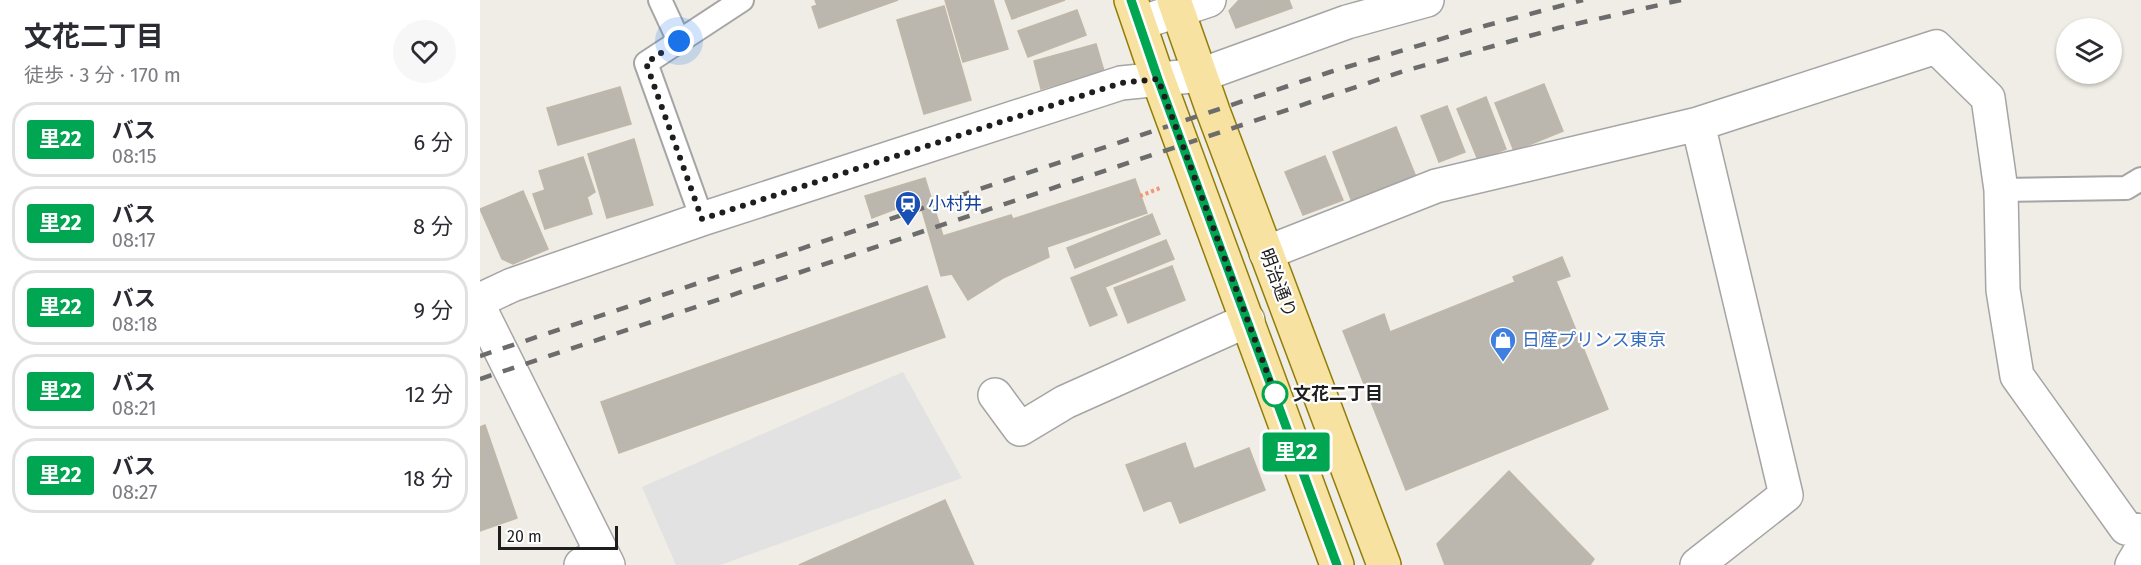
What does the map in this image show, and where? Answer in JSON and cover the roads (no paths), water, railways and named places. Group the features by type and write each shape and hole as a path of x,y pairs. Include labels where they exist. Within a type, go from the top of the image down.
{"main road":[{"name":"明治通り","path":"1175,6 1384,565"},
{"path":"1135,11 1337,565"}],"street":[{"path":"1135,11 1209,0"},
{"path":"480,300 512,285 702,219 1121,83 1201,75 1347,22 1428,0"},
{"path":"1266,254 1436,186 1698,124 1936,47 1988,98 2001,190 2003,290 2017,376 2126,528 2141,531"},
{"path":"1697,565 1786,495 1698,124"},
{"path":"480,309 597,561"},
{"path":"995,395 1020,429 1065,402 1248,320"},
{"path":"2132,565 2141,550"}],"lane":[{"path":"660,0 679,41"},
{"path":"702,219 646,63 742,0"},
{"path":"2001,190 2126,188 2141,179"}],"railway":[{"path":"480,356 1330,72 1488,25 1583,0"},
{"path":"480,379 1404,71 1558,28 1681,0"}],"place":[{"name":"小村井","path":"908,227"},
{"name":"日産プリンス東京","path":"1503,363"},
{"name":"文花二丁目","path":"1275,394"}]}
